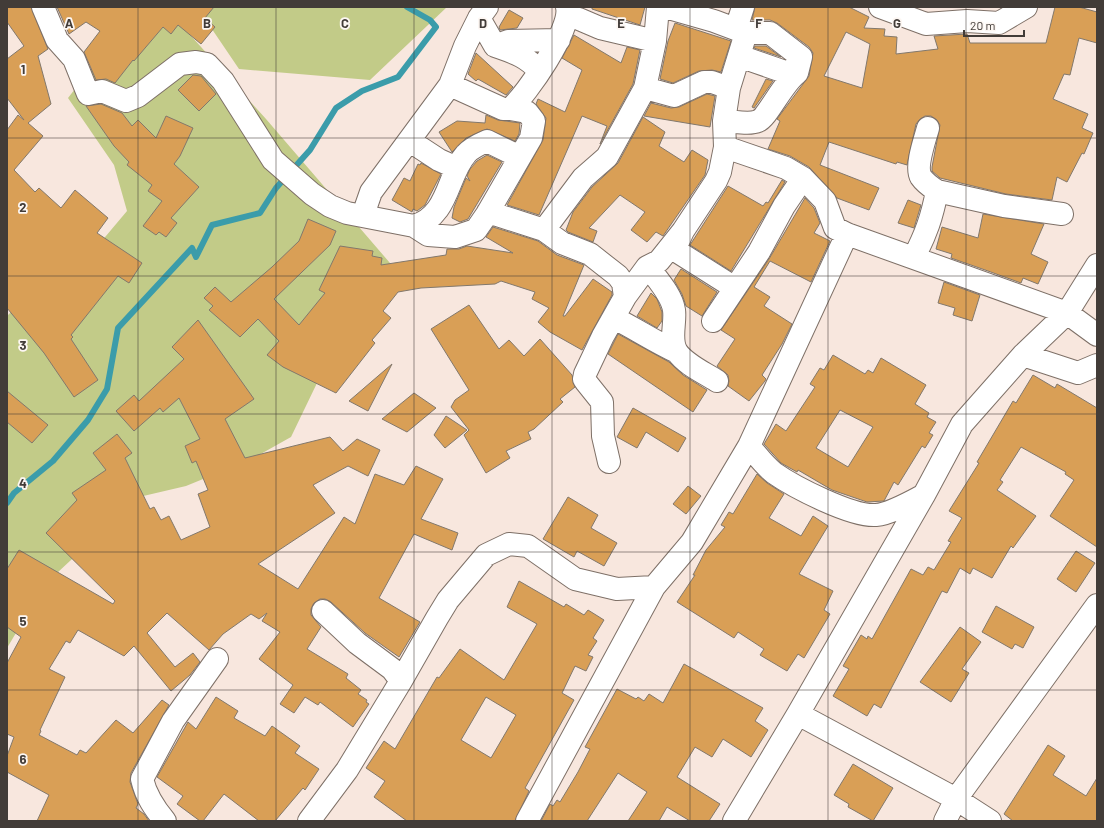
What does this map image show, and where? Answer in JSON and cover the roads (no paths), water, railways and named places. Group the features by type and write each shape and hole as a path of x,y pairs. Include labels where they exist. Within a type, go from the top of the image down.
{"street":[{"path":"43,7 57,40 74,59 88,94 102,91 126,101 138,96 180,64 196,62 207,64 223,81 273,160 312,194 330,206 347,213 364,215 414,226 428,235 455,237 476,230 531,138 534,121 527,112 496,106 450,85"},
{"path":"544,230 583,178 607,157 645,88 654,41 658,7"},
{"path":"665,7 741,31 770,34 801,57"},
{"path":"609,462 603,436 602,402 584,379 603,336 626,297 648,268 659,261 683,232 716,181 720,172 725,147 724,121 729,88 739,56 743,7"},
{"path":"880,7 926,24 967,21 999,23 1026,7"},
{"path":"364,215 371,192 450,85 465,46 482,12"},
{"path":"482,12 495,46"},
{"path":"510,109 535,79 559,40 567,12 600,28 654,41"},
{"path":"533,40 543,65"},
{"path":"495,46 508,41 559,40"},
{"path":"495,46 524,56 533,63 543,65"},
{"path":"739,56 785,72 790,72 795,68 801,57"},
{"path":"724,121 758,122 762,119 782,88 790,78 797,73 801,57"},
{"path":"645,88 674,96 704,82 712,82 729,88"},
{"path":"928,128 918,167 920,175 925,182 937,191 1004,206 1062,214"},
{"path":"410,141 439,160 457,168"},
{"path":"414,226 426,223 430,218 448,191 457,168 466,154 477,145 487,141 520,157"},
{"path":"725,147 786,168 803,178 825,201 836,228 847,234 1067,313 1097,335"},
{"path":"713,321 759,252 784,206 803,178"},
{"path":"914,257 926,236 937,191"},
{"path":"488,212 544,230 562,243 590,254 614,272 623,283 626,297"},
{"path":"683,232 676,249 735,288"},
{"path":"527,821 654,587 692,542 749,446 847,234"},
{"path":"648,268 660,271 670,270 685,256"},
{"path":"734,821 798,714 924,495 962,424 1023,354 1067,313 1097,265"},
{"path":"648,268 666,291 674,309 672,329 677,352"},
{"path":"614,318 636,328 658,344 677,352 717,381"},
{"path":"1023,354 1078,373 1097,365"},
{"path":"749,446 774,472 802,489 855,513 876,515 906,504 924,495"},
{"path":"309,821 346,770 401,681 421,644 448,600 486,555 509,544 528,546 575,578 617,590 654,587"},
{"path":"945,821 956,798 1097,605"},
{"path":"323,611 357,643 392,669 401,681"},
{"path":"165,821 155,809 144,790 142,780 173,721 217,659"},
{"path":"798,714 956,798 990,821"}],"waterway":[{"path":"7,503 14,493 53,461 88,420 107,389 118,328 192,248 196,257 212,225 260,213 276,188 310,150 336,108 362,91 398,77 436,27 430,20 407,7"}]}
